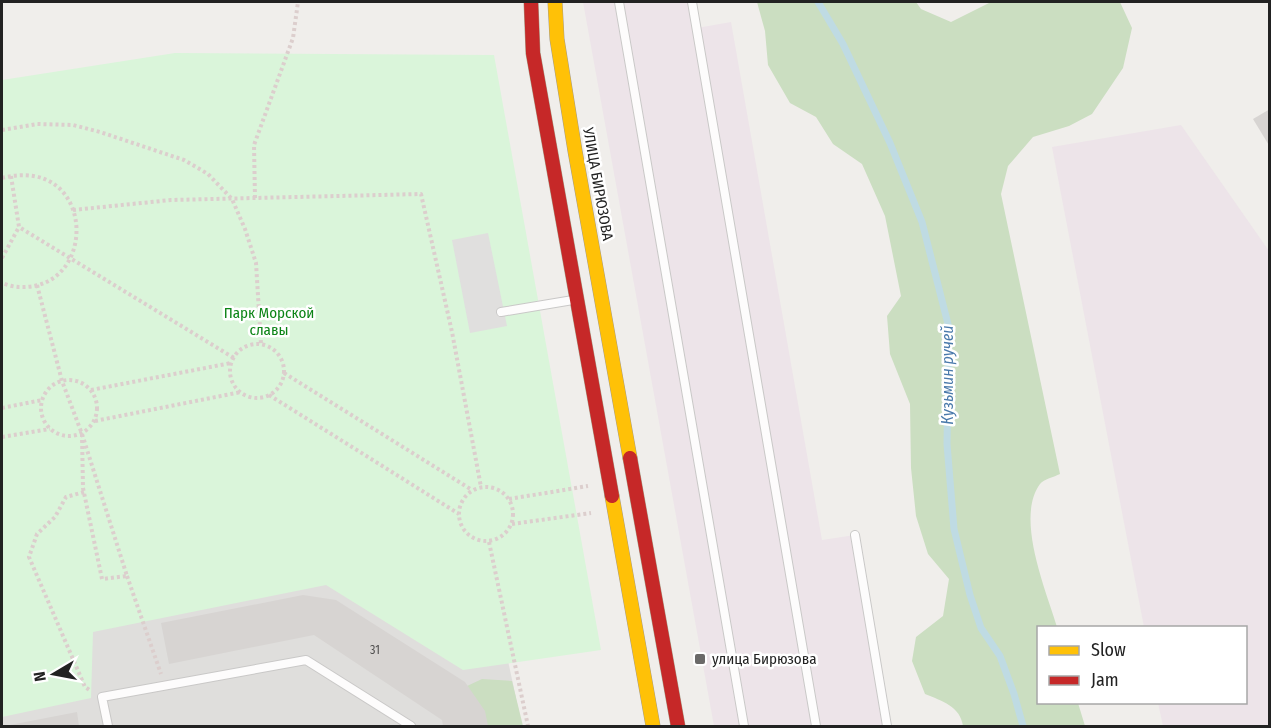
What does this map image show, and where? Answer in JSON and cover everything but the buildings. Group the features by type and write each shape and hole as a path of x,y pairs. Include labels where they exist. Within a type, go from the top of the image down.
{"main road":[{"path":"531,2 533,53 653,726"},
{"name":"УЛИЦА БИРЮЗОВА","path":"555,2 557,39 575,151 678,726"}],"lane":[{"path":"619,2 744,726"},
{"path":"692,2 816,726"},
{"path":"501,312 576,300"},
{"path":"855,535 887,726"},
{"path":"108,726 102,697 306,660 411,726"}],"path":[{"path":"255,198 254,145 293,38 298,2"},
{"path":"2,130 37,123 73,125 184,160 208,174 232,199 256,263 261,344"},
{"path":"2,178 21,174 41,178 56,186 68,199 78,232 70,258 53,277 37,285 20,287 2,284"},
{"path":"2,258 20,227 11,176"},
{"path":"73,210 171,200 421,194 452,332 481,487"},
{"path":"20,227 234,358"},
{"path":"37,285 62,381 82,434 165,686"},
{"path":"95,421 97,403 91,390 80,382 62,381 46,391 42,400 42,418 50,429 63,436 73,437 82,434 95,421 241,392 258,398 269,395 280,385 284,373 282,359 270,346 261,344 244,347 234,358 231,363 231,378 241,392"},
{"path":"91,390 231,363"},
{"path":"284,373 472,490"},
{"path":"269,395 459,514"},
{"path":"2,408 42,400"},
{"path":"2,437 50,429"},
{"path":"82,434 84,492 102,579 127,576"},
{"path":"509,499 610,483"},
{"path":"481,487 498,490 509,499 514,510 512,524 505,535 498,540 480,542 471,538 460,524 460,505 472,490 481,487"},
{"path":"84,492 66,497 55,517 37,534 29,557 85,687 102,697"},
{"path":"512,524 615,509"},
{"path":"489,542 528,726"}],"shaded area":[{"path":"583,2 692,2 697,28 731,22 822,540 855,535 887,726 714,726"},
{"path":"1181,125 1269,251 1269,726 1163,726 1158,704 1247,704 1247,626 1144,626 1052,147"},
{"path":"488,233 507,326 470,333 452,240"},
{"path":"291,537 493,591 522,726 2,726 2,610"}],"green space":[{"path":"757,2 916,2 921,9 951,22 991,2 1120,2 1132,28 1123,68 1092,114 1069,126 1033,137 1008,166 1001,194 1060,474 1040,484 1033,498 1031,515 1031,534 1035,554 1057,626 1037,626 1037,704 1078,704 1085,726 963,726 954,709 925,694 912,661 916,637 943,616 949,579 928,554 916,516 911,468 910,404 890,354 887,316 901,296 885,216 862,164 833,144 816,117 790,103 768,65 765,31"},
{"name":"Парк Морской славы","path":"175,53 494,55 601,650 463,670 326,585 93,632 91,698 2,717 2,80"},
{"path":"482,679 512,681 523,726 474,726 465,687"}],"waterway":[{"name":"Кузьмин ручей","path":"818,2 843,44 890,143 922,222 949,328 947,444 954,529 970,595 981,628 1000,656 1023,726"}],"traffic: slow":[{"path":"555,2 557,39 575,151 630,458"},
{"path":"612,496 653,726"}],"traffic: jam":[{"path":"531,2 533,53 612,496"},
{"path":"630,458 678,726"}],"place":[{"name":"улица Бирюзова","path":"700,659"}]}
